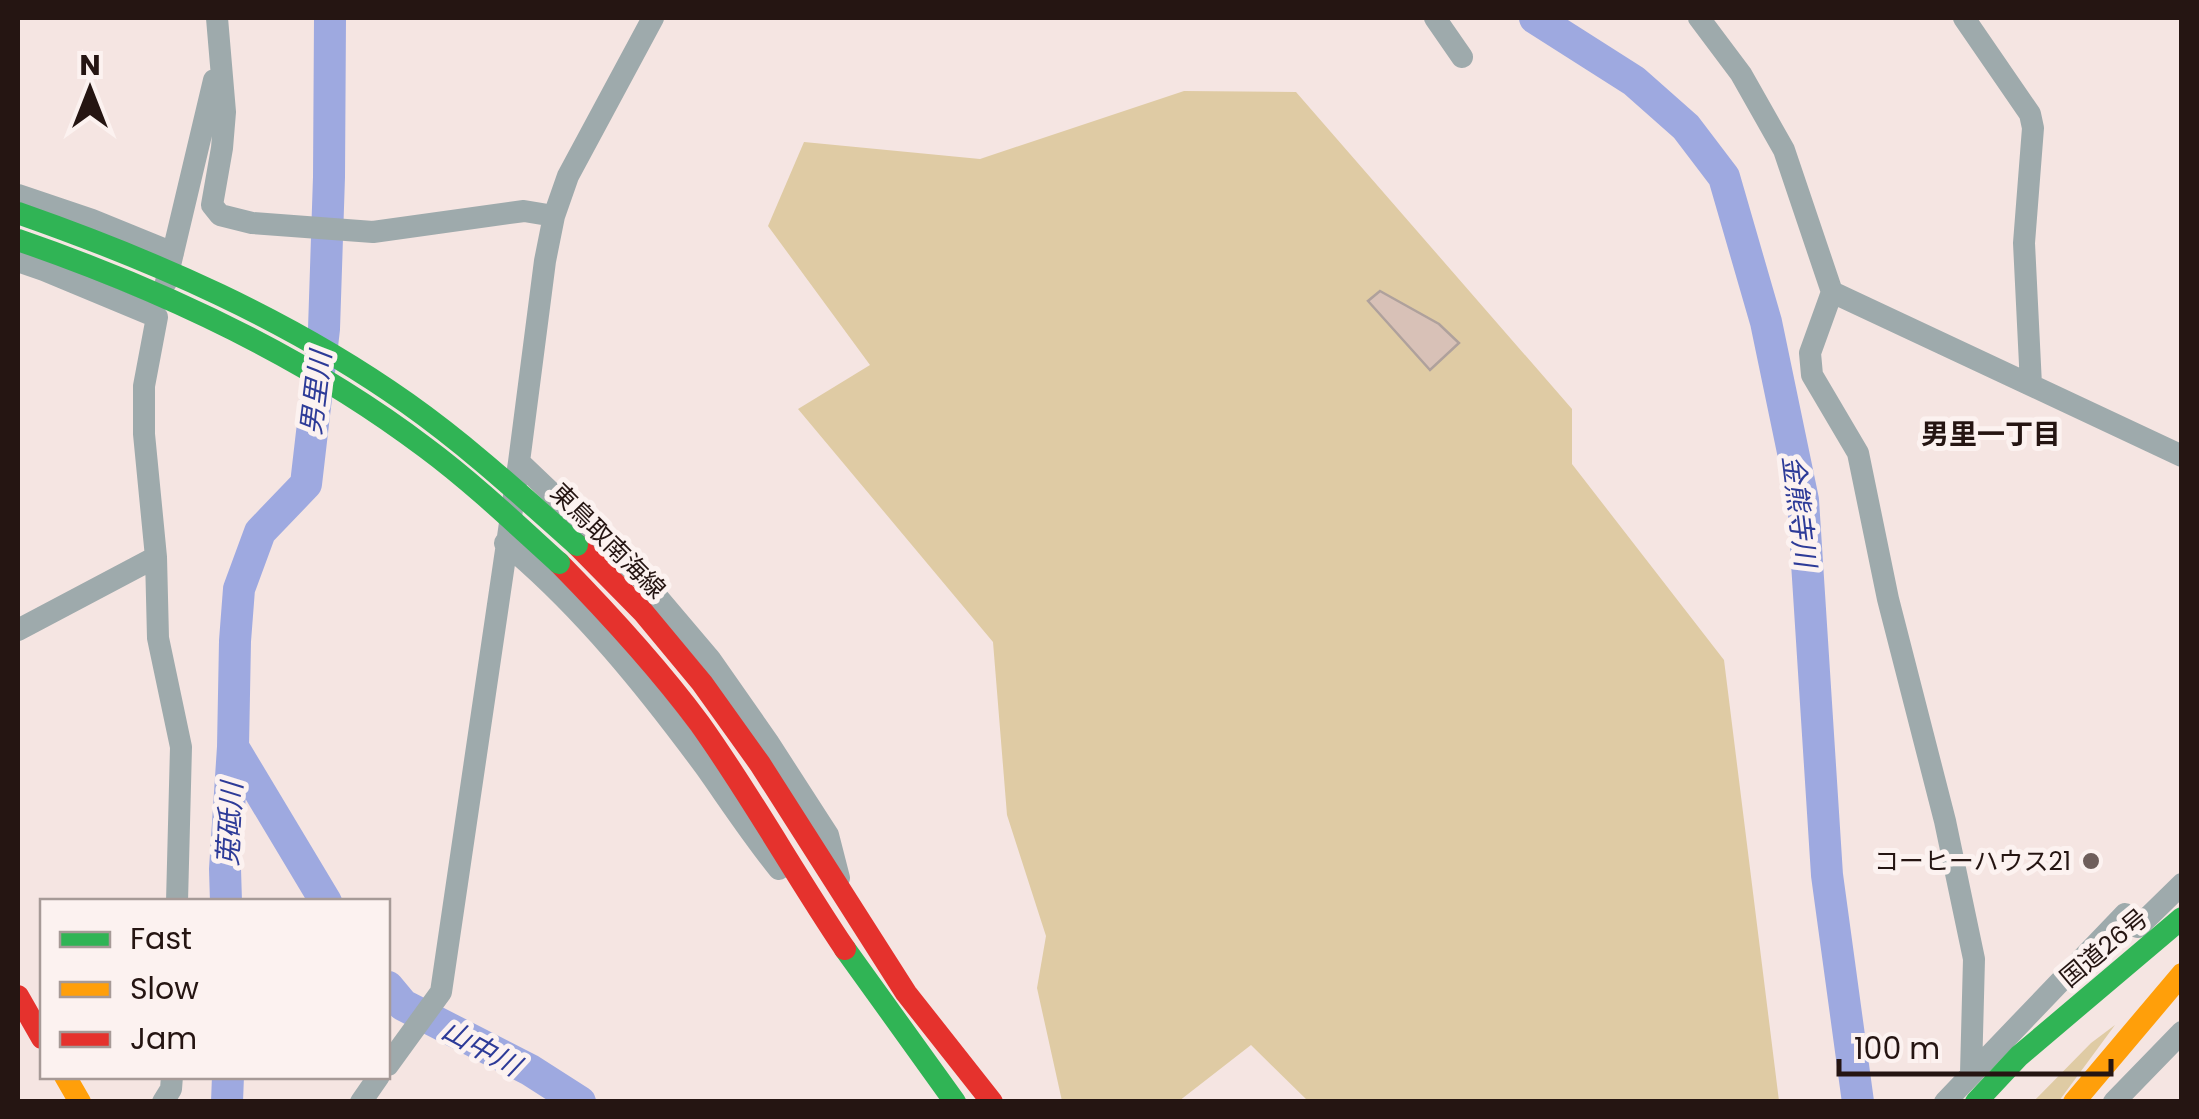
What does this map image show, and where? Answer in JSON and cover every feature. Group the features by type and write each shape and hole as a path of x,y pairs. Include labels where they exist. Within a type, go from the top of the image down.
{"main road":[{"name":"東鳥取南海線","path":"18,213 162,266 301,336 407,403 504,479 577,544 702,683 760,764 906,993 992,1102"},
{"name":"東鳥取南海線","path":"18,240 152,290 288,358 402,430 485,495 559,563 624,630 679,697 738,779 884,1007 955,1102"},
{"name":"国道26号","path":"1976,1102 2019,1056 2182,920"},
{"path":"2064,1045 2182,920"},
{"path":"2153,974 2182,950"},
{"path":"2074,1102 2182,974"},
{"path":"18,996 40,1034"},
{"path":"67,1079 80,1102"}],"street":[{"path":"217,18 224,112 212,205 220,215 252,222 373,232 524,212 554,216"},
{"path":"390,1062 441,992 554,216 568,176 653,18"},
{"path":"1435,18 1462,58"},
{"path":"1700,18 1742,74 1784,150 1832,292 1810,353 1812,375 1858,453 1888,598 1946,821 1974,959 1971,1073"},
{"path":"1964,18 2030,114 2033,128 2024,243 2031,384"},
{"path":"177,899 181,748 158,638 144,386 219,62"},
{"path":"18,195 173,253"},
{"path":"18,261 158,317"},
{"path":"1832,292 2182,456"},
{"path":"519,462 643,580 710,659 828,835 843,896"},
{"path":"506,543 611,648 704,765 774,864 836,936"},
{"path":"18,630 156,557"},
{"path":"2095,992 2102,971 2138,927 2182,884"},
{"path":"1945,1102 2125,914 2138,927"},
{"path":"2114,1102 2182,1032"},
{"path":"163,1102 172,1079"},
{"path":"361,1102 377,1079"}],"shaded area":[{"path":"1184,91 1296,92 1572,409 1572,464 1724,660 1779,1101 1308,1101 1251,1045 1179,1101 1062,1101 1037,988 1046,936 1007,815 993,642 798,409 870,365 768,226 804,142 980,159"},
{"path":"2115,1025 2059,1101 2033,1102 2091,1043"}],"building":[{"path":"1380,291 1439,324 1459,343 1430,370 1368,301"}],"waterway":[{"name":"男里川","path":"226,899 239,589 260,532 306,484 324,329 330,18"},
{"name":"金熊寺川","path":"1535,18 1634,81 1686,127 1724,177 1766,322 1803,500 1827,875 1858,1102"},
{"name":"山中川","path":"233,747 324,899"},
{"name":"山中川","path":"390,989 403,1005 530,1070 580,1102"},
{"name":"莵砥川","path":"227,1102 228,1079"}],"traffic: fast":[{"path":"18,213 170,272 315,345 430,419 577,545"},
{"path":"18,240 178,303 331,383 443,461 559,563"},
{"path":"1976,1102 2019,1056 2182,918"},
{"path":"845,949 955,1102"}],"traffic: slow":[{"path":"2074,1102 2182,974"},
{"path":"67,1079 80,1102"}],"traffic: jam":[{"path":"577,545 643,612 702,683 760,764 906,993 992,1102"},
{"path":"559,563 632,641 700,724 845,949"},
{"path":"18,996 40,1034"}],"place":[{"name":"コーヒーハウス21","path":"2091,861"}],"district":[{"name":"男里一丁目","path":"1991,434"}]}
